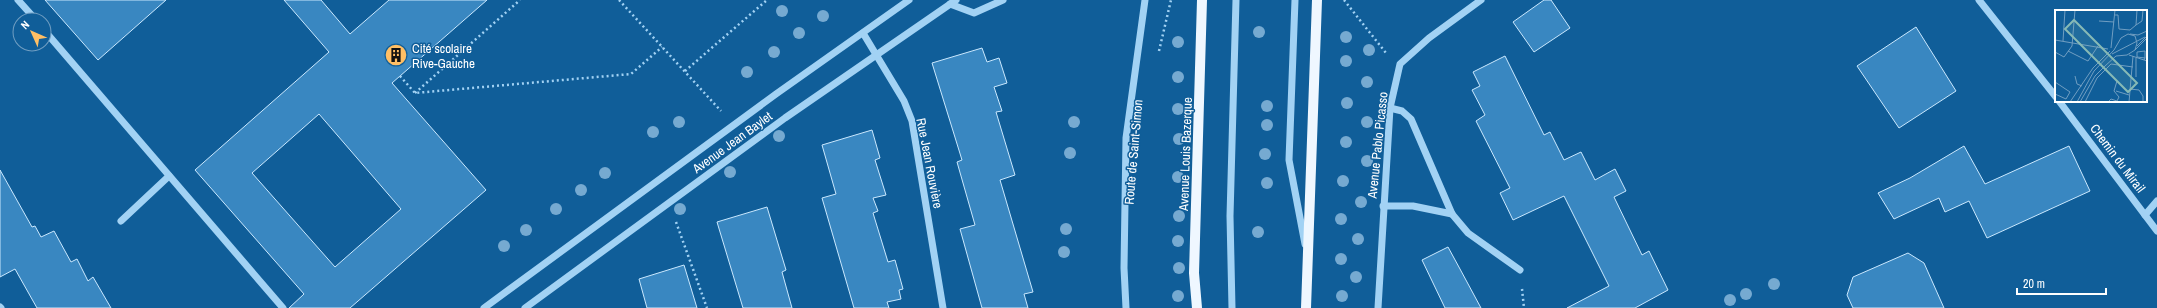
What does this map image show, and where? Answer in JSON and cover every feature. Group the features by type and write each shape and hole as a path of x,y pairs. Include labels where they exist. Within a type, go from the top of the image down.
{"main road":[{"name":"Avenue Louis Bazerque","path":"1197,308 1194,272 1202,0"},
{"path":"1306,308 1317,0"}],"street":[{"path":"18,0 29,12"},
{"name":"Avenue Jean Baylet","path":"484,308 909,0"},
{"path":"953,2 974,13 1003,0"},
{"name":"Route de Saint-Simon","path":"1126,308 1124,268 1126,138 1145,0"},
{"path":"1232,308 1230,216 1236,0"},
{"path":"1295,0 1289,160 1307,254"},
{"path":"1400,64 1429,38 1481,0"},
{"path":"1979,0 2055,96"},
{"name":"Avenue Jean Baylet","path":"525,308 785,118 953,2"},
{"name":"Rue Jean Rouvière","path":"863,33 904,101 912,121 943,308"},
{"path":"52,39 283,308"},
{"name":"Avenue Pablo Picasso","path":"1378,308 1390,108 1400,64"},
{"name":"Chemin du Mirail","path":"2060,102 2157,231"},
{"path":"1390,108 1402,111 1411,119 1452,214 1468,233 1520,270"},
{"path":"121,221 169,176"},
{"path":"2144,215 2157,201"},
{"path":"1383,206 1413,206 1452,214"}],"path":[{"path":"415,93 520,0"},
{"path":"619,0 734,126"},
{"path":"685,71 766,0"},
{"path":"1159,53 1170,0"},
{"path":"1344,0 1387,54 1400,64"},
{"path":"415,93 631,74 662,47"},
{"path":"400,76 415,93"},
{"path":"676,221 707,308"}],"building":[{"path":"45,0 166,0 98,60"},
{"path":"284,0 321,0 350,34 389,0 487,0 392,83 486,190 350,308 289,308 304,294 195,170 329,52","holes":["319,114 401,209 335,267 252,173"]},
{"path":"1544,0 1551,0 1570,28 1534,52 1513,22"},
{"path":"1916,27 1956,91 1899,128 1857,66"},
{"path":"982,48 987,62 999,58 1007,83 994,87 1002,111 996,112 1015,175 1000,180 1033,292 1024,294 1028,308 982,308 960,229 975,225 957,162 962,160 932,63"},
{"path":"1505,56 1544,135 1550,132 1564,160 1581,152 1595,180 1615,169 1626,191 1614,197 1642,255 1649,251 1668,290 1635,308 1567,308 1609,286 1564,196 1513,220 1500,193 1510,188 1476,121 1485,115 1472,90 1480,86 1473,72"},
{"path":"872,130 880,158 875,160 886,195 873,198 878,211 873,213 888,262 895,260 903,289 899,290 901,299 887,302 889,308 854,308 822,198 836,194 822,145"},
{"path":"1964,146 1985,184 2069,146 2090,191 1987,238 1969,201 1945,212 1939,198 1894,219 1878,193 1910,178"},
{"path":"0,170 32,227 35,226 41,237 54,231 71,262 77,259 88,281 93,277 111,308 37,308 15,269 0,277"},
{"path":"767,207 786,270 782,272 792,308 743,308 717,222"},
{"path":"1448,247 1481,308 1445,308 1422,260"},
{"path":"1908,253 1924,263 1944,308 1853,308 1847,295 1853,277"},
{"path":"684,265 697,308 647,308 639,279"}],"place":[{"name":"Cité scolaire Rive-Gauche","path":"396,55"}]}
